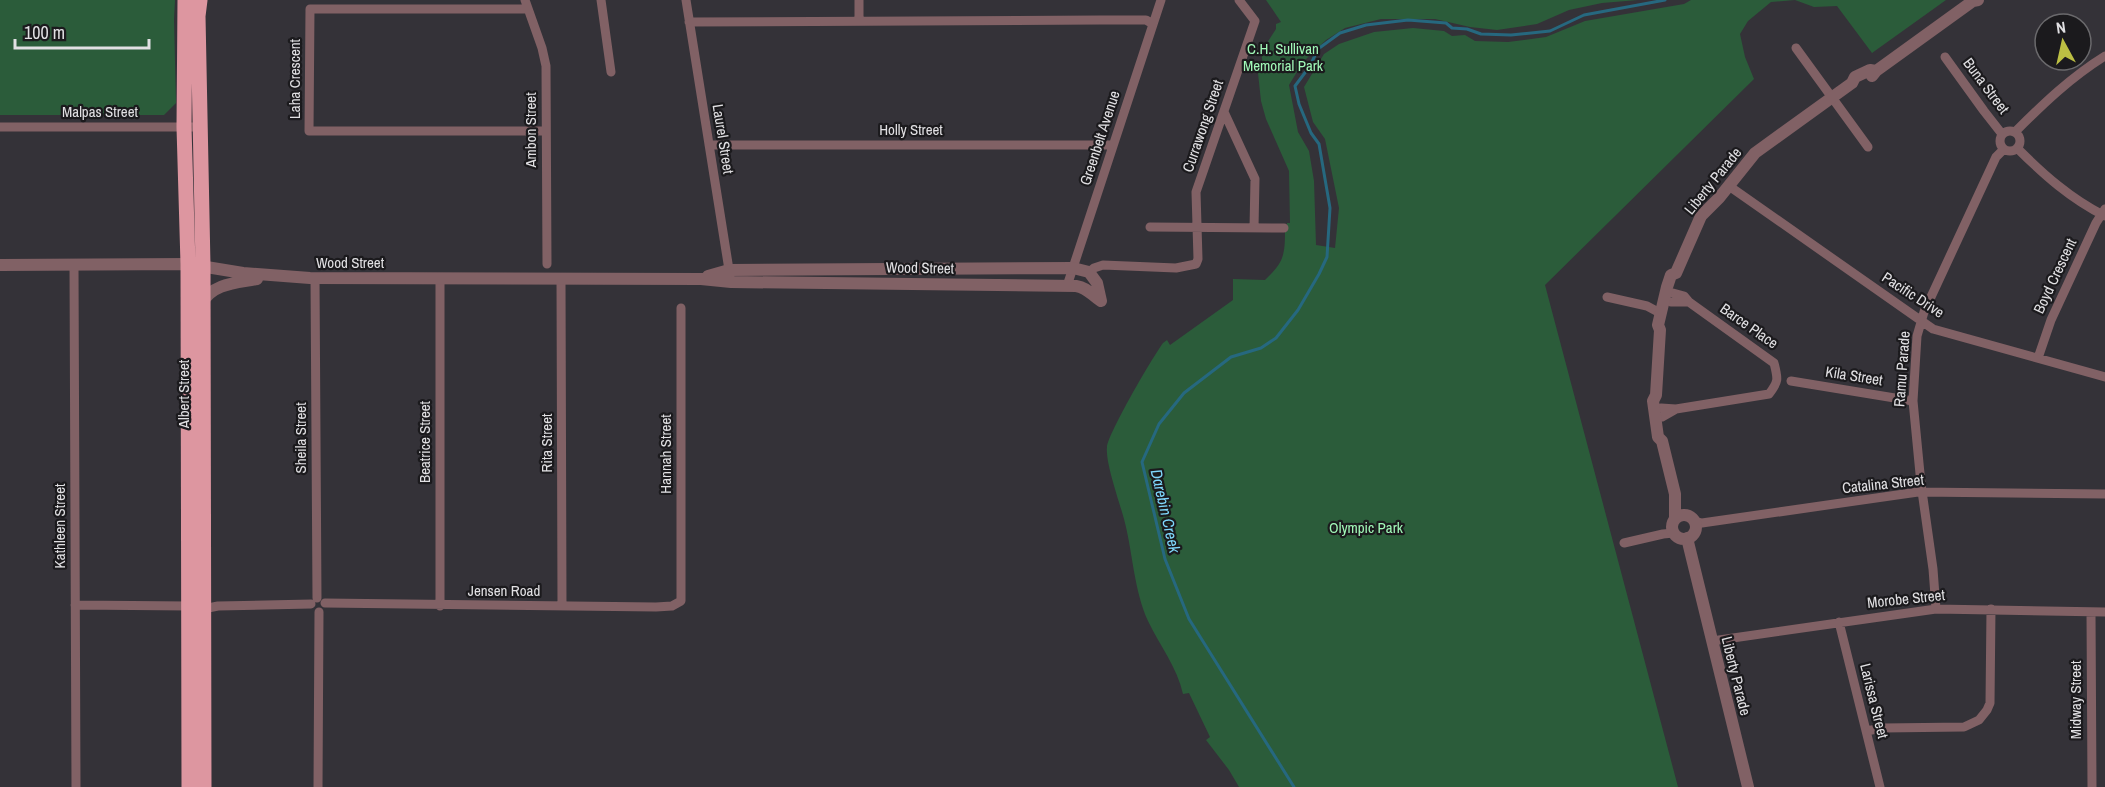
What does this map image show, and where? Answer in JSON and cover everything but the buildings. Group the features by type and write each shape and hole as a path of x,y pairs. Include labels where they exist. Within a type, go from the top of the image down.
{"highway":[{"name":"Albert Street","path":"185,0 184,127 195,265 202,304 196,453"},
{"name":"Albert Street","path":"197,787 203,607 196,453 195,265 200,127 198,16 200,0"}],"street":[{"path":"601,0 611,72"},
{"name":"Laurel Street","path":"686,0 730,276"},
{"path":"859,0 859,21"},
{"name":"Greenbelt Avenue","path":"1072,286 1073,268 1161,0"},
{"name":"Currawong Street","path":"1191,266 1196,264 1198,259 1196,192 1255,21 1239,0"},
{"name":"Liberty Parade","path":"1748,787 1712,641 1693,525 1675,494 1662,441 1658,437 1658,413 1653,400 1656,394 1660,330 1658,325 1667,305 1670,278 1676,273 1698,221 1760,148 1832,98 1852,83 1855,77 1870,70 1876,71 1975,0"},
{"name":"Ambon Street","path":"526,4 545,58 547,264"},
{"name":"Laha Crescent","path":"526,4 310,9 309,131 545,131"},
{"path":"689,22 1146,20 1153,24"},
{"path":"1796,48 1868,147"},
{"path":"2015,132 2045,102 2084,69 2105,56"},
{"name":"Buna Street","path":"1945,57 2002,134"},
{"path":"1224,112 1255,179 1254,228"},
{"name":"Malpas Street","path":"0,127 200,127"},
{"path":"2008,131 2015,132 2020,139 2018,148 2009,152 2004,149 1999,140 2002,134 2008,131"},
{"name":"Holly Street","path":"709,145 1113,145"},
{"path":"2018,148 2046,178 2104,213"},
{"name":"Ramu Parade","path":"1936,609 1934,569 1913,401 1917,336 1921,320 1996,158 2004,149"},
{"name":"Pacific Drive","path":"1729,186 1934,329 2105,377"},
{"name":"Boyd Crescent","path":"2038,358 2051,320 2104,213"},
{"path":"1150,227 1284,228"},
{"name":"Wood Street","path":"1089,272 1103,264 1170,268 1191,266"},
{"name":"Wood Street","path":"0,265 195,265 243,273 315,278 561,279 701,279 730,276 1073,268 1089,272 1097,283 1101,301 1088,289 1072,286 730,276"},
{"name":"Kathleen Street","path":"74,265 76,787"},
{"path":"1021,268 1021,276 1030,285"},
{"path":"1072,286 1089,272"},
{"path":"202,304 207,294 213,289 273,276"},
{"name":"Sheila Street","path":"315,278 318,602"},
{"name":"Beatrice Street","path":"440,278 440,606"},
{"name":"Rita Street","path":"561,279 562,606"},
{"name":"Barce Place","path":"1607,297 1647,306 1667,305 1684,296 1689,302 1774,363 1778,378 1776,386 1769,394 1676,409 1671,407 1658,413"},
{"name":"Hannah Street","path":"681,308 681,601"},
{"name":"Kila Street","path":"1791,381 1913,401"},
{"name":"Catalina Street","path":"1693,525 1923,493 2069,492 2105,494"},
{"name":"Liberty Parade","path":"1671,528 1675,494"},
{"path":"1624,543 1671,528 1680,516 1693,525 1678,537 1671,528"},
{"name":"Jensen Road","path":"75,605 203,607 318,602 440,606 672,606 681,601"},
{"path":"318,602 323,610 319,612 318,787"},
{"name":"Morobe Street","path":"1712,641 1936,609 2105,612"},
{"path":"1866,732 1883,728 1965,727 1979,720 1990,703 1991,609"},
{"name":"Midway Street","path":"2091,613 2092,787"},
{"name":"Larissa Street","path":"1839,622 1880,787"}],"green space":[{"path":"0,0 175,0 176,103 164,115 0,115"},
{"name":"Olympic Park","path":"1266,0 1638,0 1602,3 1569,10 1537,24 1497,30 1435,19 1381,19 1345,28 1326,40 1303,62 1289,85 1298,132 1309,151 1314,181 1316,245 1335,248 1339,208 1325,139 1313,122 1304,87 1324,54 1339,44 1374,32 1413,28 1444,31 1452,36 1465,35 1475,41 1508,42 1546,37 1585,21 1684,4 1691,0 1795,0 1771,2 1748,21 1740,34 1745,57 1754,79 1545,285 1678,787 1239,787 1206,740 1210,737 1189,693 1183,694 1172,666 1143,609 1125,523 1108,463 1107,447 1123,411 1163,343 1167,340 1170,345 1233,300 1233,279 1265,280 1282,259 1287,223 1290,223 1289,171 1266,119 1261,101 1258,73 1263,65 1261,52 1276,29 1276,24 1281,22"},
{"path":"1795,0 1946,0 1872,53 1837,6 1814,7"}],"waterway":[{"name":"Darebin Creek","path":"1294,787 1189,619 1165,559 1142,462 1159,424 1184,393 1231,357 1261,348 1276,338 1298,310 1327,257 1330,208 1319,144 1311,133 1299,104 1295,86 1310,66 1318,49 1340,33 1366,25 1408,20 1446,23 1452,28 1467,29 1481,34 1511,35 1550,31 1584,15 1665,0"}],"park label":[{"name":"C.H. Sullivan Memorial Park","path":"1283,58"}]}
